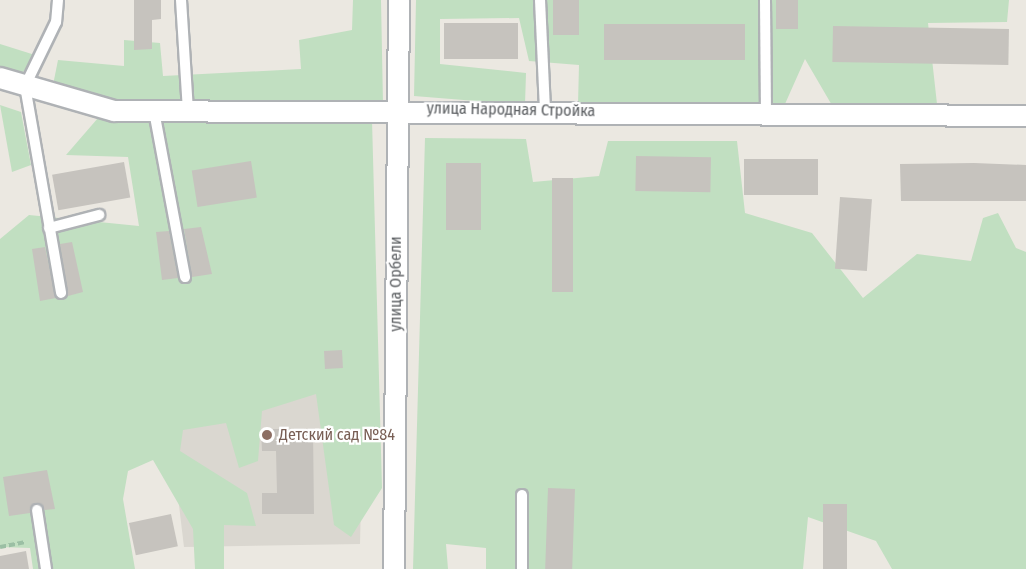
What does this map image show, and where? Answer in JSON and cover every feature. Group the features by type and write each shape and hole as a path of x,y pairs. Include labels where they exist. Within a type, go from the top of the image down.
{"street":[{"name":"улица Орбели","path":"394,569 399,0"},
{"name":"улица Народная Стройка","path":"0,78 114,111 397,109 1026,116"}],"lane":[{"path":"58,0 56,22 25,86 62,293"},
{"path":"181,0 188,111"},
{"path":"540,0 545,110"},
{"path":"765,0 766,113"},
{"path":"154,111 185,277"},
{"path":"49,228 99,215"},
{"path":"522,495 522,569"},
{"path":"37,510 46,569"}],"path":[{"path":"0,547 41,539"}],"shaded area":[{"name":"Детский сад №84","path":"364,373 360,544 184,547 166,397"}],"green space":[{"path":"353,0 381,0 383,104 114,105 53,85 58,60 124,66 124,40 160,43 163,76 301,69 299,40 352,30"},
{"path":"416,0 1009,0 1007,22 928,23 937,104 833,107 805,59 785,104 578,104 579,65 529,61 519,18 440,19 440,64 526,73 525,105 414,96"},
{"path":"0,44 35,55 19,78 0,73"},
{"path":"0,105 21,112 31,165 12,172"},
{"path":"98,118 372,120 382,488 351,537 334,525 316,394 262,411 258,461 239,468 226,423 183,430 180,451 247,493 256,526 224,525 224,569 195,569 193,529 153,460 128,471 123,499 135,569 33,569 30,548 0,547 0,239 29,215 139,226 128,157 66,155"},
{"path":"425,138 526,139 533,182 599,176 608,141 737,141 745,213 812,233 863,298 917,254 971,261 983,218 998,213 1016,248 1026,252 1026,569 892,569 876,541 808,517 803,569 486,569 486,548 446,544 448,569 413,569"}],"building":[{"path":"134,0 161,0 161,19 152,20 152,49 134,50"},
{"path":"553,0 579,0 579,35 553,35"},
{"path":"776,0 798,0 798,29 776,29"},
{"path":"444,23 518,23 518,59 444,59"},
{"path":"604,24 745,24 745,60 604,60"},
{"path":"833,26 1009,29 1008,65 832,62"},
{"path":"636,156 711,157 710,192 635,191"},
{"path":"744,159 818,159 818,195 744,195"},
{"path":"251,161 257,198 198,207 192,170"},
{"path":"124,162 130,197 58,210 52,175"},
{"path":"446,163 481,163 481,230 446,230"},
{"path":"900,164 1026,165 1026,201 901,201"},
{"path":"552,178 573,178 573,292 552,292"},
{"path":"840,197 872,199 867,271 835,269"},
{"path":"201,227 212,274 192,277 184,229"},
{"path":"169,231 178,278 162,280 156,232"},
{"path":"72,242 83,292 68,296 60,244"},
{"path":"45,247 56,298 40,301 32,249"},
{"path":"342,350 343,368 325,369 324,351"},
{"path":"261,429 313,429 314,514 262,514 262,493 277,493 276,451 262,451"},
{"path":"47,470 55,509 45,510 35,503 30,513 9,516 3,477"},
{"path":"548,488 575,489 572,569 545,569"},
{"path":"823,504 847,504 847,569 823,569"},
{"path":"171,514 178,546 136,555 129,523"},
{"path":"26,551 29,569 0,569 0,556"}],"place":[{"name":"Детский сад №84","path":"267,435"}]}
